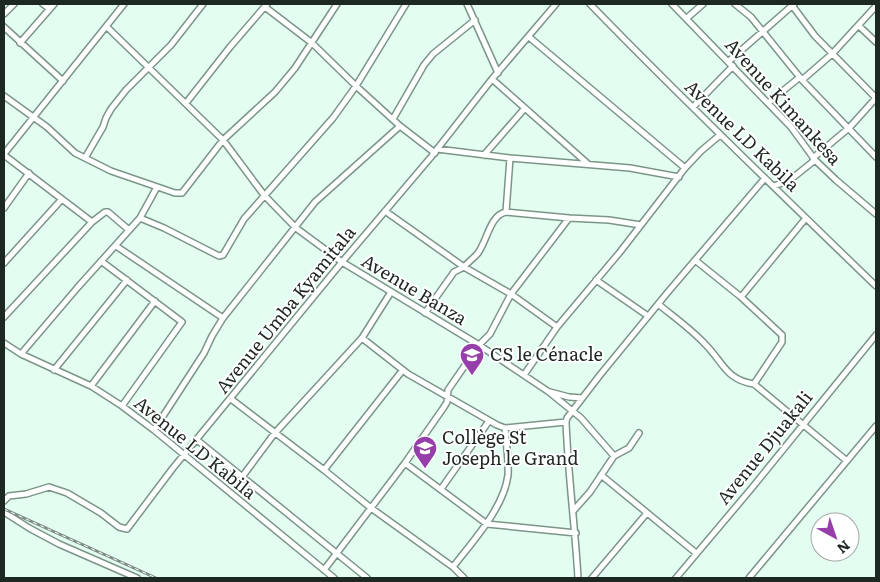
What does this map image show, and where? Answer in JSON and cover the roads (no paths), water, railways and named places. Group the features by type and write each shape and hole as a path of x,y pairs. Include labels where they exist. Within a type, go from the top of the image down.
{"street":[{"path":"4,14 14,4"},
{"path":"43,4 50,9"},
{"path":"20,43 54,4"},
{"path":"92,222 4,155 124,4"},
{"path":"85,158 104,128 106,118 111,109 126,90 171,45 203,4"},
{"path":"4,96 34,117 70,149 85,158 157,187 175,193 182,193 223,140 275,92 295,68 337,4"},
{"path":"140,218 221,256 244,219 333,118 356,86 406,4"},
{"path":"467,4 498,73"},
{"name":"Avenue Umba Kyamitala","path":"4,501 9,496 26,494 49,487 67,493 119,526 127,529 184,455 556,4"},
{"name":"Avenue LD Kabila","path":"590,4 720,135 876,286"},
{"name":"Avenue Kimankesa","path":"672,4 791,127 814,159 876,214"},
{"path":"687,18 702,4"},
{"path":"735,4 751,17 801,79 876,157"},
{"path":"729,61 793,4 815,36 876,98 849,128 790,180 774,186"},
{"path":"186,103 267,5 312,43 400,126 436,151 587,163 644,170 679,177"},
{"path":"768,103 832,54 876,6"},
{"path":"393,119 416,78 433,54 475,20"},
{"path":"859,26 876,42"},
{"name":"Avenue Banza","path":"107,27 223,140 264,195 296,228 342,262 479,345 549,392 589,426 601,443 614,456"},
{"path":"4,28 63,81"},
{"path":"529,37 686,168"},
{"path":"693,107 734,66"},
{"path":"492,80 587,163"},
{"path":"484,155 524,108"},
{"path":"154,430 204,353 223,318 315,202 400,126"},
{"path":"524,375 556,327 686,168 701,151 720,135"},
{"path":"506,212 510,158"},
{"path":"4,208 28,173"},
{"path":"578,578 566,422 582,398 648,316 766,178"},
{"path":"21,354 140,218 157,187"},
{"path":"4,264 62,199"},
{"path":"4,315 92,222 106,211 129,230"},
{"path":"385,212 464,267 511,294 556,327"},
{"path":"425,313 454,272 464,267 478,253 496,217 506,212 609,220 641,225"},
{"path":"324,570 448,402 448,390 479,345 490,334 511,294 570,218"},
{"path":"741,296 806,218"},
{"path":"116,246 223,318"},
{"path":"695,260 741,296 780,332 783,338 754,384"},
{"path":"101,261 181,320 181,323 122,406"},
{"path":"54,370 127,280"},
{"path":"596,280 648,316"},
{"path":"242,477 274,434 362,338 390,292"},
{"path":"91,386 155,301"},
{"path":"658,304 706,344 730,374 742,382 754,384 847,461"},
{"name":"Avenue Djuakali","path":"676,578 876,335"},
{"path":"362,338 402,371 489,421 505,428 566,422"},
{"name":"Avenue LD Kabila","path":"4,342 6,348 91,386 122,406 154,430 334,578"},
{"path":"324,470 402,371"},
{"path":"549,392 582,398"},
{"path":"230,399 371,508 453,567 464,578"},
{"path":"441,489 489,421"},
{"path":"749,578 876,426"},
{"path":"453,567 487,524 502,495 508,474 505,428"},
{"path":"574,510 590,492 614,456 629,448 639,433"},
{"name":"Avenue LD Kabila","path":"197,440 368,578"},
{"path":"405,462 487,524 576,533"},
{"path":"601,475 696,554"},
{"path":"4,512 59,544 137,578"},
{"path":"592,578 647,512"}],"railway":[{"path":"4,509 156,578"}],"place":[{"name":"CS le Cénacle","path":"472,376"},
{"name":"Collège St Joseph le Grand","path":"425,469"}]}
